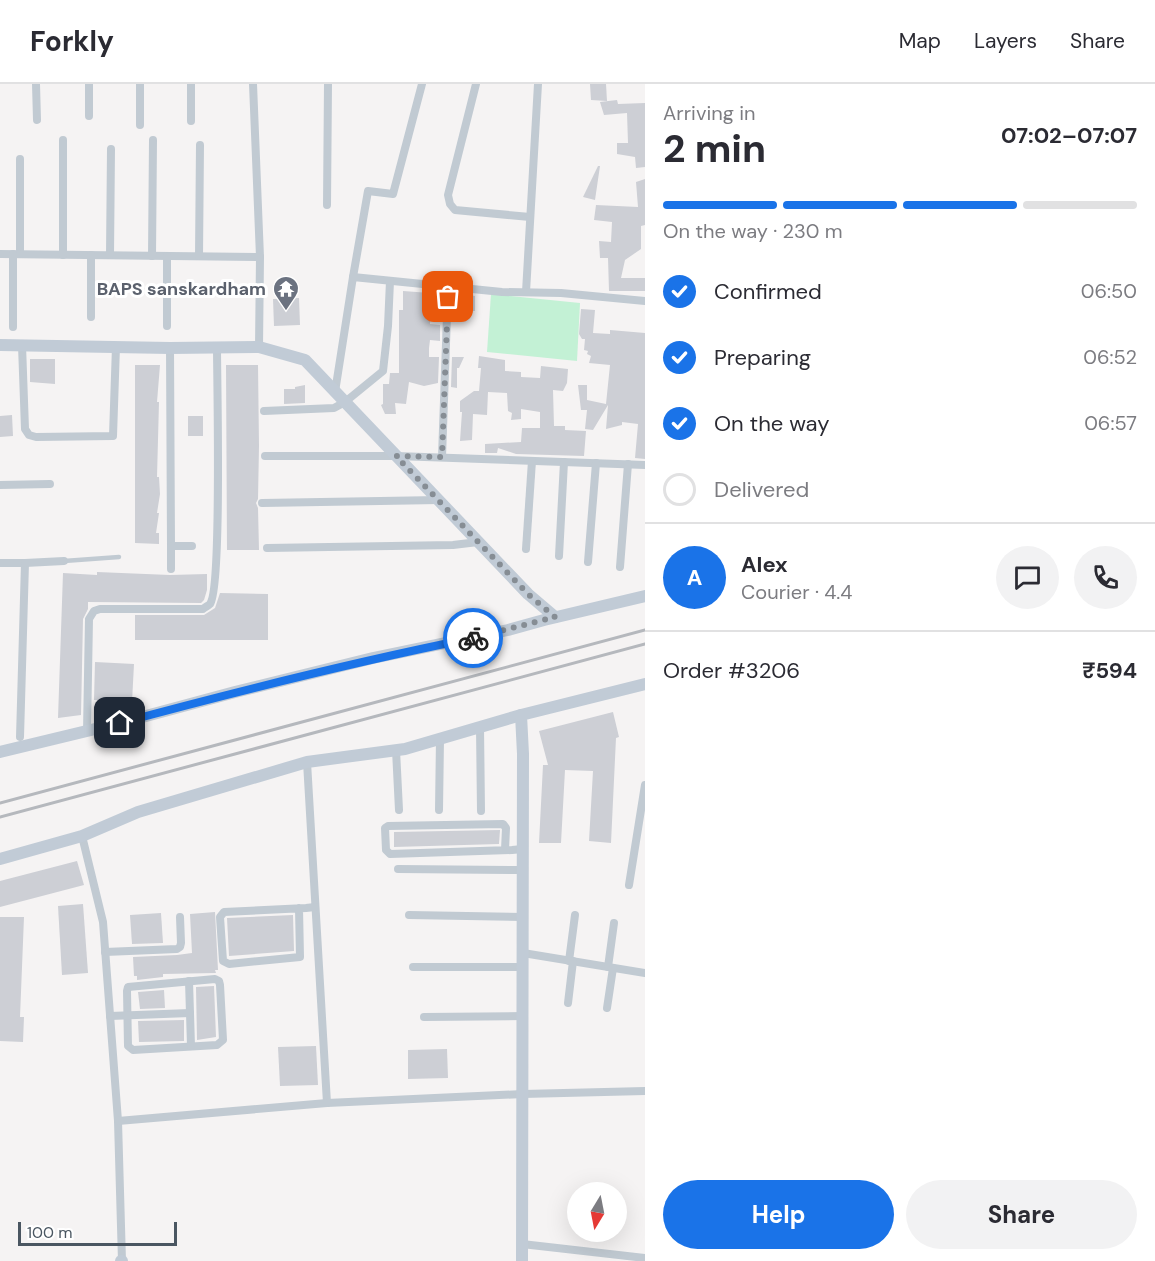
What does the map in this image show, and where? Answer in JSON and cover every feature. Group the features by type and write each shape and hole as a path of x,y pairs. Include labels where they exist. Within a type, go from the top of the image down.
{"street":[{"path":"36,84 37,120"},
{"path":"89,84 89,116"},
{"path":"140,84 140,125"},
{"path":"191,84 191,121"},
{"path":"252,84 260,257 259,347"},
{"path":"327,205 328,84"},
{"path":"335,392 368,191 393,194 422,84"},
{"path":"476,84 448,195 450,204 454,210 530,217"},
{"path":"526,292 538,84"},
{"path":"63,140 63,255"},
{"path":"152,256 153,140"},
{"path":"199,256 200,145"},
{"path":"111,149 111,255"},
{"path":"13,327 20,159"},
{"path":"0,254 260,257"},
{"path":"91,255 91,317"},
{"path":"167,256 167,326"},
{"path":"353,277 448,287 561,293 645,301"},
{"path":"264,411 326,410 345,402 383,371 390,281"},
{"path":"442,457 448,287"},
{"path":"0,345 259,347 305,360 528,594 555,617"},
{"path":"22,345 25,429 29,435 36,437 113,436 116,346"},
{"path":"87,731 89,619 94,611 100,609 203,609 211,603 214,593 217,546 217,347"},
{"path":"170,348 171,569"},
{"path":"265,456 442,457 645,465"},
{"path":"526,549 532,461"},
{"path":"559,556 564,462"},
{"path":"588,562 596,463"},
{"path":"620,567 628,464"},
{"path":"0,485 50,484"},
{"path":"262,503 439,500"},
{"path":"267,548 453,545 478,542"},
{"path":"171,546 192,546"},
{"path":"0,563 64,561"},
{"path":"20,738 25,563"},
{"path":"0,752 373,658 508,630 645,596"},
{"path":"0,859 82,836 138,812 307,762 396,750 521,715 645,684"},
{"path":"521,715 522,1261"},
{"path":"480,727 481,811"},
{"path":"439,810 440,739"},
{"path":"396,750 399,810"},
{"path":"307,762 327,1103"},
{"path":"629,885 645,785"},
{"path":"505,850 506,828 503,824 388,826 385,828 386,850 390,854 505,850 523,849"},
{"path":"82,836 103,922 118,1121 122,1261"},
{"path":"398,869 523,870"},
{"path":"299,908 300,957 229,964 223,961 221,914 299,908 315,907"},
{"path":"409,915 523,917"},
{"path":"568,1003 575,915"},
{"path":"105,952 177,949 181,943 180,917"},
{"path":"607,1008 614,923"},
{"path":"523,953 645,974"},
{"path":"413,966 523,967"},
{"path":"215,979 219,981 223,1040 217,1045 133,1050 130,1048 128,1046 127,1016 128,987 189,981 215,979"},
{"path":"189,981 191,1047"},
{"path":"110,1016 190,1013"},
{"path":"424,1017 523,1016"},
{"path":"118,1121 327,1103 645,1091"},
{"path":"522,1244 645,1258"}],"lane":[{"path":"64,561 119,557"}],"green space":[{"path":"491,294 580,303 577,361 487,352"}],"building":[{"path":"590,84 606,84 607,101 591,100"},
{"path":"617,100 618,104 645,103 645,167 636,168 635,157 617,154 617,143 628,143 627,113 604,115 600,102"},
{"path":"600,166 595,200 583,197"},
{"path":"645,179 645,225 641,226 641,249 625,260 621,278 645,278 645,291 609,291 608,258 600,258 599,241 611,242 612,222 594,220 596,205 638,207 636,182"},
{"path":"403,291 430,293 428,310 431,310 430,324 440,325 440,341 430,340 429,348 429,357 439,357 438,383 424,386 409,382 406,404 395,403 396,414 385,414 381,405 383,404 383,384 389,384 390,373 399,373 399,310 403,310"},
{"path":"462,294 475,296 475,311 462,311"},
{"name":"BAPS sanskardham","path":"299,298 300,325 274,326 273,299"},
{"path":"581,309 595,310 593,333 610,334 610,330 645,333 645,459 635,458 638,424 622,422 622,425 606,429 608,405 593,430 585,429 587,410 581,410 578,385 587,385 587,400 606,404 610,365 589,363 591,356 587,354 588,351 584,350 585,339 582,339 579,334"},
{"path":"479,356 505,360 505,371 521,372 521,377 540,378 541,366 568,369 567,383 563,391 553,390 554,426 565,426 565,430 586,431 584,456 516,454 498,448 497,453 485,453 485,444 521,442 522,428 540,428 540,412 521,409 521,419 511,420 512,413 508,411 507,393 488,392 487,415 473,414 472,440 460,441 462,412 460,412 460,401 474,391 479,391 481,368 478,368"},
{"path":"452,357 464,357 457,368 457,388 451,387"},
{"path":"30,359 55,359 55,384 30,382"},
{"path":"135,365 160,365 157,402 159,402 157,477 159,477 160,494 156,533 159,533 159,544 135,543"},
{"path":"226,365 258,365 259,446 256,503 259,550 227,550"},
{"path":"305,385 305,403 284,404 284,389 295,389 295,387"},
{"path":"12,415 13,436 0,437 0,416"},
{"path":"188,416 203,416 203,436 188,436"},
{"path":"97,572 207,574 207,590 201,603 88,602 88,609 83,619 81,715 58,718 63,573 97,575"},
{"path":"220,593 268,594 268,640 135,640 135,615 204,615 215,608"},
{"path":"95,662 134,664 132,702 94,700"},
{"path":"613,712 619,737 616,738 611,843 589,841 593,771 565,770 561,843 539,843 543,765 548,765 539,731"},
{"path":"500,830 499,844 394,847 394,832"},
{"path":"77,861 84,885 0,907 0,881"},
{"path":"83,904 88,973 62,975 58,906"},
{"path":"215,912 218,970 215,970 216,973 163,974 163,977 137,980 137,976 134,976 133,957 192,953 190,914"},
{"path":"161,913 163,943 132,944 130,915"},
{"path":"293,915 294,951 229,956 227,918"},
{"path":"0,917 24,917 20,1017 24,1017 23,1042 0,1041"},
{"path":"214,986 216,1037 197,1040 196,987"},
{"path":"164,990 165,1008 140,1009 138,992"},
{"path":"184,1020 184,1041 139,1042 138,1021"},
{"path":"316,1046 318,1085 280,1086 278,1047"},
{"path":"447,1049 448,1078 408,1079 408,1050"}],"railway":[{"path":"0,803 645,630"},
{"path":"0,817 645,644"}],"way so far":[{"path":"448,297 442,457 396,456 528,594 555,617 473,638"}],"place":[{"name":"BAPS sanskardham","path":"286,312"}],"route":[{"path":"120,723 373,658 473,638"}]}
